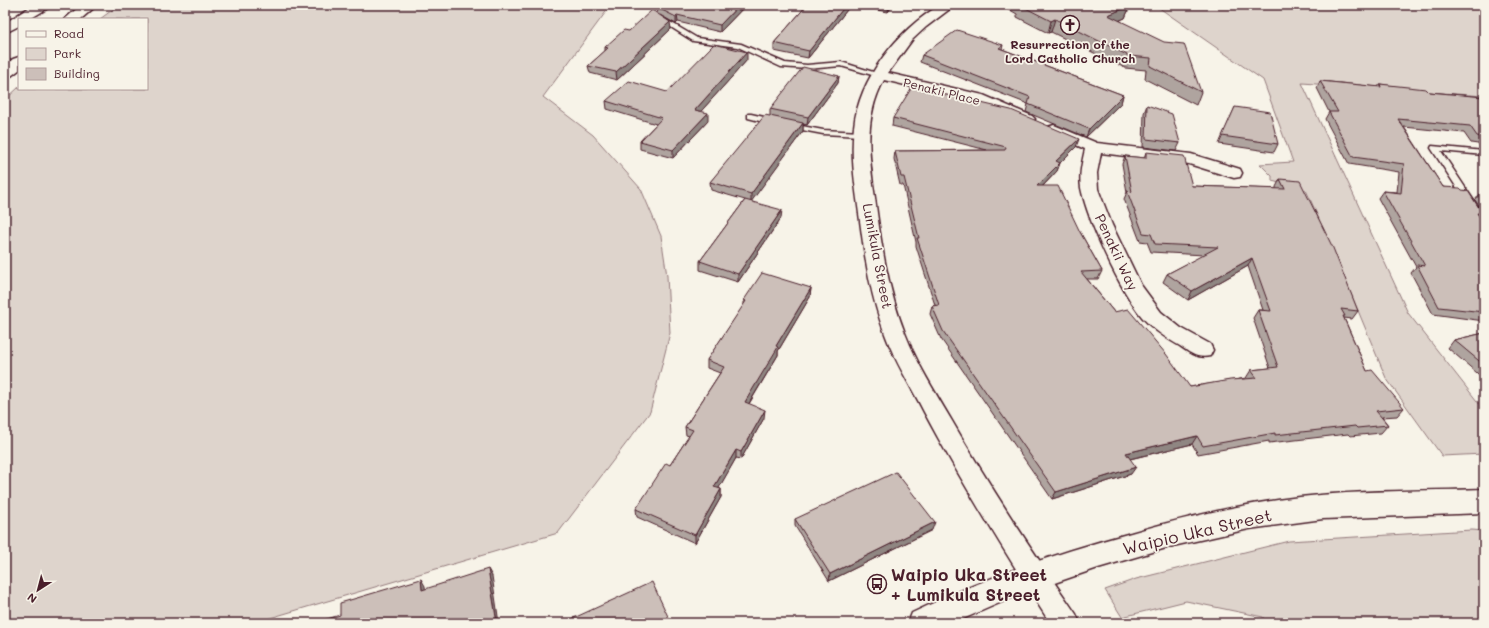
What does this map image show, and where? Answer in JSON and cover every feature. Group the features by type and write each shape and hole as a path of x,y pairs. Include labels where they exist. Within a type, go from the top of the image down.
{"main road":[{"path":"22,18 43,5"},
{"path":"73,18 90,5"},
{"path":"5,28 18,20"},
{"path":"5,74 18,63"},
{"name":"Waipio Uka Street","path":"924,623 941,614 1034,575 1146,541 1237,518 1308,509 1364,505 1484,501"}],"street":[{"name":"Lumikula Street","path":"949,5 930,17 903,42 879,75 868,98 863,115 860,134 862,165 879,277 889,314 902,350 959,453 1034,575 1066,623"},
{"name":"Penakii Place","path":"879,75 978,98 1094,147 1191,159 1234,173"},
{"name":"Penakii Way","path":"1094,147 1088,177 1095,206 1130,286 1149,312 1178,335 1203,350"}],"lane":[{"path":"656,16 696,40 750,49 784,65 807,67 841,64 879,75"},
{"path":"750,116 823,132 860,134"},
{"path":"1484,152 1435,148 1484,223"}],"green space":[{"path":"119,5 611,5 543,97 593,135 641,189 661,236 667,276 670,333 650,412 558,533 253,623 5,623 5,100 18,88 18,90 148,90 148,18 101,18"},
{"path":"1155,5 1484,5 1484,96 1302,83 1408,313 1484,410 1484,454 1442,456 1386,378 1332,248 1306,190 1272,181 1272,176 1260,164 1293,162 1263,80"},
{"path":"1472,530 1484,531 1484,623 1264,623 1263,617 1186,601 1122,617 1105,590 1136,579 1289,541"}],"building":[{"path":"658,5 739,5 720,25 677,15 676,17 656,7"},
{"path":"807,5 846,5 809,51 774,43"},
{"path":"1020,5 1130,6 1108,15 1164,42 1184,44 1201,92 1150,66 1151,58 1129,56 1055,19 1051,21"},
{"path":"652,10 670,22 616,72 588,66 608,48 605,47 624,30 629,31"},
{"path":"957,30 1003,45 999,48 1123,95 1089,129 1028,104 1030,97 922,55"},
{"path":"714,44 747,52 695,110 708,113 673,150 640,141 662,118 606,101 629,81 667,92"},
{"path":"803,67 839,76 808,117 770,109"},
{"path":"1320,81 1381,87 1380,84 1426,89 1429,92 1484,97 1484,137 1477,136 1470,126 1398,119 1443,187 1460,188 1468,191 1483,214 1477,213 1484,224 1484,312 1439,307 1417,265 1425,266 1383,191 1401,193 1404,164 1353,157 1329,112 1338,112"},
{"path":"912,87 1011,110 1079,139 1056,161 1060,163 1037,186 1058,186 1080,232 1102,271 1081,272 1114,312 1128,309 1166,354 1190,387 1230,380 1257,378 1251,370 1278,367 1258,310 1271,311 1252,258 1192,291 1167,274 1218,247 1155,244 1151,234 1143,233 1127,191 1132,192 1125,156 1146,158 1146,152 1184,156 1192,186 1285,189 1280,179 1300,181 1333,248 1358,311 1341,309 1367,371 1372,370 1404,408 1376,411 1388,425 1357,428 1355,426 1275,435 1275,433 1203,446 1197,436 1126,453 1136,467 1056,492 943,331 932,306 939,305 917,238 919,238 904,177 901,177 895,151 1005,150 1006,147 893,118"},
{"path":"1147,105 1172,114 1180,143 1146,139"},
{"path":"1235,107 1270,112 1278,144 1222,136"},
{"path":"765,115 803,123 751,194 710,182"},
{"path":"745,200 782,210 738,274 700,261"},
{"path":"762,273 811,288 776,346 778,347 745,402 765,410 741,452 736,450 714,487 721,489 695,535 636,509 666,463 670,465 693,430 685,427 724,367 707,360 746,301 744,300"},
{"path":"1484,333 1484,365 1454,340"},
{"path":"896,472 935,522 830,574 795,519"},
{"path":"488,569 497,623 314,623 340,615 340,603 421,579 422,590"},
{"path":"652,582 671,623 563,623"},
{"path":"1175,620 1189,623 1175,623"}],"place":[{"name":"Resurrection of the Lord Catholic Church","path":"1070,25"},
{"name":"Waipio Uka Street + Lumikula Street","path":"877,584"}]}
